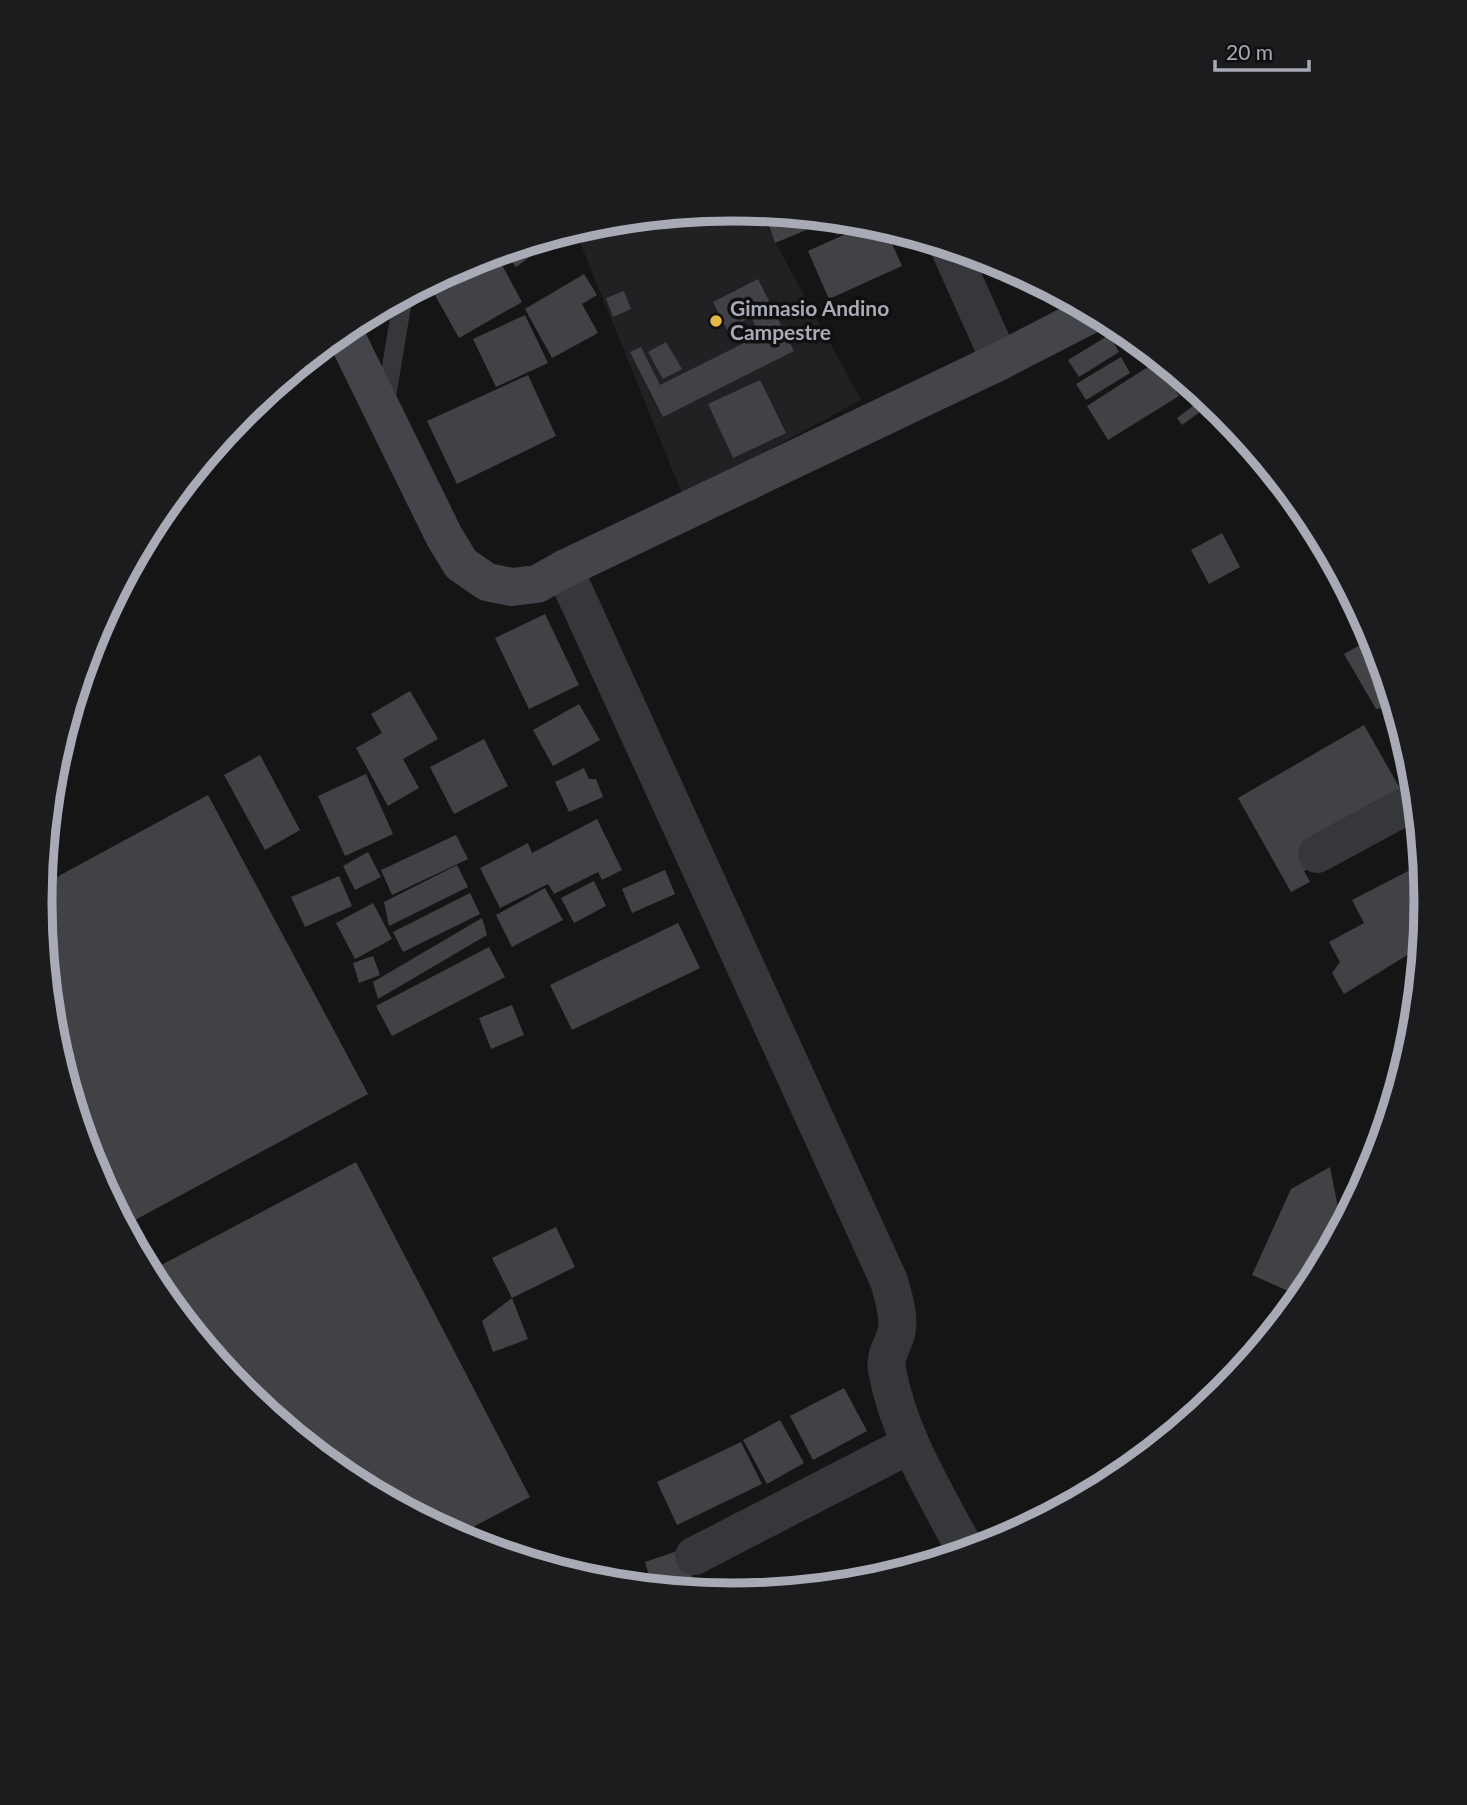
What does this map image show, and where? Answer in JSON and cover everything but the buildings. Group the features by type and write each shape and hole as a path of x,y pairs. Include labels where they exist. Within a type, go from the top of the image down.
{"street":[{"path":"954,259 1000,361"},
{"path":"348,341 444,536 461,564 487,582 512,587 537,584 1000,361 1083,318"},
{"path":"564,569 889,1281 897,1330 888,1349 886,1368 909,1445 962,1543"},
{"path":"1317,854 1407,805"},
{"path":"694,1556 909,1445"}],"lane":[{"path":"384,410 401,309"}],"shaded area":[{"name":"Gimnasio Andino Campestre","path":"734,221 765,222 861,400 683,496 579,240 645,227"}],"place":[{"name":"Gimnasio Andino Campestre","path":"716,321"}]}
